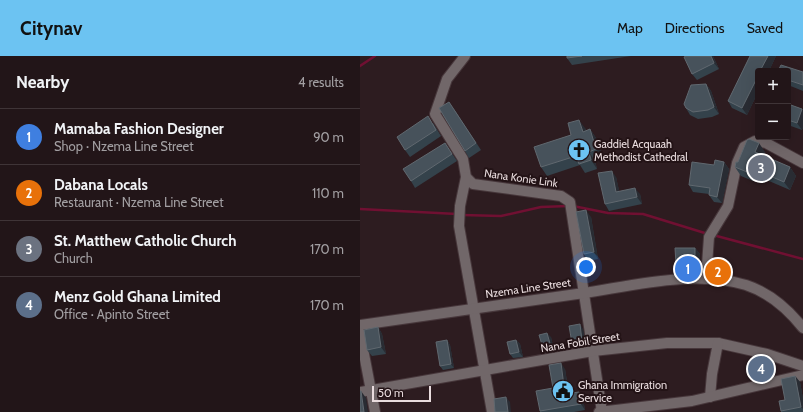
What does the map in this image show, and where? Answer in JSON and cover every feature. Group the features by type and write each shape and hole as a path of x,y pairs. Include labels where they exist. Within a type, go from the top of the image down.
{"street":[{"path":"465,56 447,79 435,114 463,159 466,177 460,206 459,226 475,308 492,412"},
{"path":"706,279 709,237 728,206 737,163 744,147 755,141 766,143 802,162"},
{"name":"Nana Konie Link","path":"466,177 473,184 482,186 504,187 567,198 572,206 594,351 601,412"},
{"name":"Nzema Line Street","path":"360,325 652,283 706,279 746,285 759,291 778,302 803,328"},
{"path":"360,333 376,412"},
{"name":"Nana Fobil Street","path":"360,392 594,351 668,343 718,343 767,354 803,366"},
{"path":"710,397 712,374 718,343"},
{"path":"601,412 710,397 803,374"}],"building":[{"path":"567,56 582,56 567,58"},
{"path":"711,56 714,63 692,74 684,57"},
{"path":"750,56 768,56 762,68 755,68 755,82 742,108 728,101"},
{"path":"781,65 790,68 780,68"},
{"path":"791,68 803,72 803,85 791,81"},
{"path":"706,84 714,107 708,110 693,112 686,108 684,104 691,85"},
{"path":"449,102 476,143 465,151 439,108"},
{"path":"791,105 802,109 797,123 791,121"},
{"path":"428,116 436,130 405,150 397,137"},
{"path":"579,120 583,132 590,129 596,149 589,152 591,160 579,164 576,156 541,167 534,147 571,135 568,123"},
{"path":"749,139 759,143 755,152 790,167 784,182 749,167 747,172 735,167 747,140"},
{"path":"445,143 452,154 411,181 403,169"},
{"path":"715,160 724,162 717,197 709,195 710,188 689,185 692,162 714,165"},
{"path":"612,171 616,192 635,188 637,197 605,204 598,173"},
{"path":"586,210 594,252 584,254 576,212"},
{"path":"675,248 695,248 695,263 676,264"},
{"path":"580,324 582,341 572,343 569,326"},
{"path":"378,327 381,347 367,350 364,330"},
{"path":"547,333 551,347 543,348 539,335"},
{"path":"447,340 451,364 440,366 436,342"},
{"path":"516,340 519,352 510,354 507,342"},
{"path":"561,363 565,394 579,392 581,404 540,411 536,391 553,388 549,365"},
{"path":"795,376 801,407 781,411 779,401 785,400 781,379"},
{"path":"361,391 364,412 360,412"},
{"path":"506,397 508,412 495,412 494,399"}],"waterway":[{"path":"360,66 375,56"},
{"path":"462,215 501,216 541,207 568,206"},
{"path":"573,206 608,213 643,214 708,234"},
{"path":"360,209 457,214"},
{"path":"713,235 803,259"}],"place":[{"name":"Gaddiel Acquaah Methodist Cathedral","path":"579,150"},
{"name":"St. Matthew Catholic Church","path":"761,168"},
{"name":"Mamaba Fashion Designer","path":"688,269"},
{"name":"Dabana Locals","path":"718,272"},
{"name":"Menz Gold Ghana Limited","path":"761,369"},
{"name":"Ghana Immigration Service","path":"563,391"}]}
